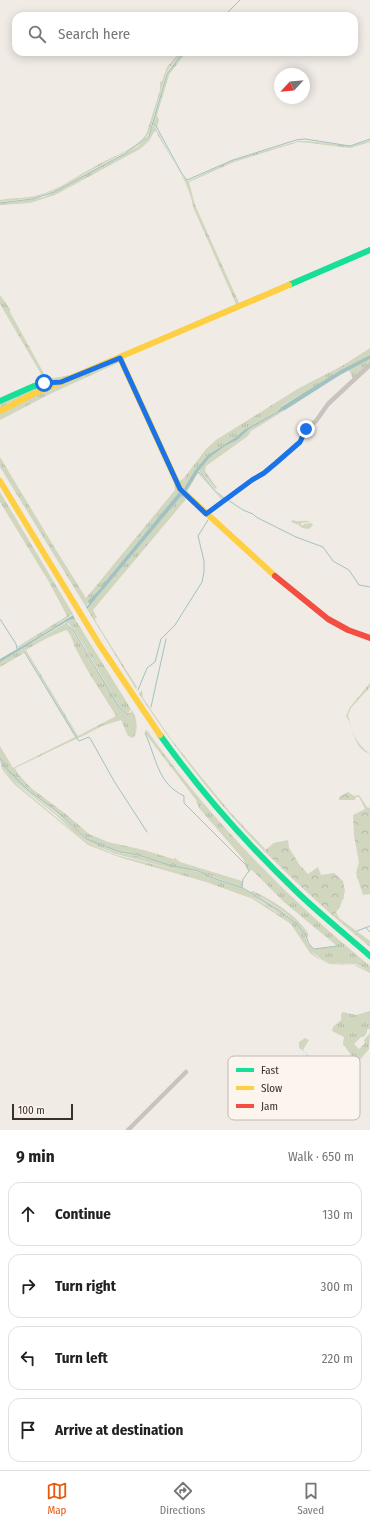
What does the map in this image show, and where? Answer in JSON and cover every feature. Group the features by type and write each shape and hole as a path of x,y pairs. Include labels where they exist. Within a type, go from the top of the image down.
{"main road":[{"path":"0,411 61,382 370,250"},
{"path":"120,358 182,491 274,575 328,619 348,630 370,638"},
{"path":"0,401 32,386 44,383 61,382"},
{"path":"0,481 99,644 138,704 185,770 256,851 297,892 370,956"}],"street":[{"path":"206,514 252,480 264,473 300,442 306,429 316,421 328,404 370,365"},
{"path":"128,1130 186,1072"}],"green space":[{"path":"177,56 179,56 166,74 149,133 145,139 134,147 54,191 33,198 0,202 0,200 5,199 40,195 52,190 138,143 147,132 160,90 160,82 162,81 167,67"},
{"path":"181,56 183,56 169,75 157,115 159,120 157,128 153,123 170,69"},
{"path":"153,125 181,173 156,131 149,141 140,149 55,195 30,203 0,205 0,203 5,202 44,197 137,147 148,138"},
{"path":"370,140 370,142 350,148 298,142 234,162 189,182 195,205 239,303 370,247 370,249 68,378 44,381 0,398 44,379 0,304 0,295 10,309 10,312 47,379 83,371 236,304 193,207 191,197 182,176 188,181 233,160 298,141 350,146"},
{"path":"370,348 370,355 281,406 282,408 277,412 244,430 208,455 195,470 183,490 177,483 184,478 206,449 216,440 299,388 342,366"},
{"path":"370,359 370,364 353,379 349,370"},
{"path":"118,361 120,362 50,394 0,420 0,402 28,389 63,384"},
{"path":"285,410 251,431 248,436 206,466 205,471 217,488 215,489 199,471 210,457 233,442 249,429"},
{"path":"0,457 86,598 175,490 174,481 180,491 105,582 104,581 101,588 89,601 86,607 0,467"},
{"path":"197,472 202,475 214,491 198,473 186,493 185,492"},
{"path":"214,491 224,499 222,500"},
{"path":"0,492 73,614 50,630 18,648 17,647 67,616 49,582 0,502"},
{"path":"183,494 187,498 93,610 97,618 95,618 96,622 137,687 136,689 87,609"},
{"path":"293,520 310,522 301,523 302,526 304,524 311,523 313,525 309,529 302,528 291,522"},
{"path":"75,619 131,709 129,712 126,713 120,707 84,646 68,623 70,620"},
{"path":"67,622 65,624 72,630 119,707 126,714 130,714 132,710 137,724 136,732 133,738 128,736 121,720 102,726 77,739 23,648","holes":["66,630 68,631 85,666 116,716 78,736 26,650 47,638"]},
{"path":"21,649 24,653 0,667 0,662"},
{"path":"370,683 370,687 351,708 348,715 350,725 346,716 350,707"},
{"path":"142,690 143,698 171,739 230,812 265,849 264,851 230,814 182,756 139,694"},
{"path":"146,729 196,794 250,855 308,912 370,966 370,971 356,964 330,963 322,960 310,950 292,923 261,901 248,895 200,876 116,854 90,843 75,833 7,774 2,767 0,759 7,769 27,790 87,839 120,853 138,856 198,872 242,888 279,910 297,924 305,936 308,944 314,949 337,946 284,902 252,870 249,871 243,859 199,808 196,800 145,733"},
{"path":"75,737 76,739 15,768 18,774 31,788 67,815 89,834 108,842 144,850 173,859 175,858 180,862 242,881 242,887 198,871 169,865 138,855 120,852 88,839 56,811 32,793 7,769 0,758 0,746 13,768"},
{"path":"355,737 361,746 370,754 360,747"},
{"path":"0,765 20,787 89,843 116,855 200,876 248,895 292,923 310,950 321,961 310,953 291,924 253,899 206,882 122,858 88,845 14,784"},
{"path":"348,792 354,796 359,795 367,807 370,808 370,894 363,895 356,873 359,862 354,836 353,815 365,809 359,797 356,797 355,800 339,800 339,797"},
{"path":"288,840 289,848 299,864 308,874 318,867 321,875 334,873 343,881 345,891 344,898 340,907 333,916 264,851 274,843"},
{"path":"253,891 269,899 297,920 308,933 307,939 304,932 291,918 274,905 250,892"},
{"path":"336,912 339,918 370,941 370,947 333,916"},
{"path":"321,961 356,965 370,971 370,973 354,965 330,964"},
{"path":"370,1011 370,1028 367,1030 364,1037 361,1037 354,1044 359,1049 365,1043 364,1040 370,1033 369,1049 360,1060 360,1056 352,1056 343,1044 344,1037 332,1031 333,1027 341,1020 341,1014 343,1012 356,1015"},
{"path":"305,1038 309,1040 303,1050 309,1056 299,1048 299,1042"}],"water":[{"path":"370,355 370,359 340,375 285,410 249,429 237,440 225,446 210,457 198,472 187,490 185,492 183,490 195,470 208,455 244,430 277,412 281,407 341,370"},
{"path":"180,491 183,494 87,609 86,607 89,604 88,601 101,588 104,581 105,582"},
{"path":"73,615 75,619 69,620 0,662 0,659"}],"waterway":[{"path":"228,12 240,0"},
{"path":"0,203 32,199 54,192 124,154 146,139 149,136 167,74 180,56"},
{"path":"152,123 156,126 182,174 187,180 233,160 296,140 305,139 350,146 370,139"},
{"path":"198,472 202,474 214,490 224,498"},
{"path":"228,500 243,510 296,537 323,547 333,561 349,570 359,585 370,587"},
{"path":"138,690 147,668 155,662 161,639 175,625 202,582 204,561 198,536 208,520"},
{"path":"0,619 16,644 17,649"},
{"path":"69,620 66,624 73,630 119,707 127,714 130,713"},
{"path":"151,707 166,639"},
{"path":"22,648 77,739 79,741 89,737 90,738 114,781 147,832"},
{"path":"145,733 159,769 168,784 175,791 184,796 184,803 245,864 249,871 243,879 242,887"},
{"path":"0,758 7,769 28,790 56,811 87,839 120,852 138,855 169,865 198,871 210,877 243,888 279,910 297,924 306,936 309,944 314,949 337,946"},
{"path":"357,931 370,926"},
{"path":"366,928 370,932"}],"traffic: fast":[{"path":"289,285 370,250"},
{"path":"0,401 34,386 57,383"},
{"path":"160,735 208,797 278,874 370,956"}],"traffic: slow":[{"path":"0,411 33,394 289,285"},
{"path":"120,358 180,489 275,576"},
{"path":"0,481 99,644 160,735"}],"traffic: jam":[{"path":"275,576 328,619 348,630 370,638"}],"route":[{"path":"44,383 61,382 120,358 176,483 180,489 206,514 276,463 300,442 306,429"}]}
